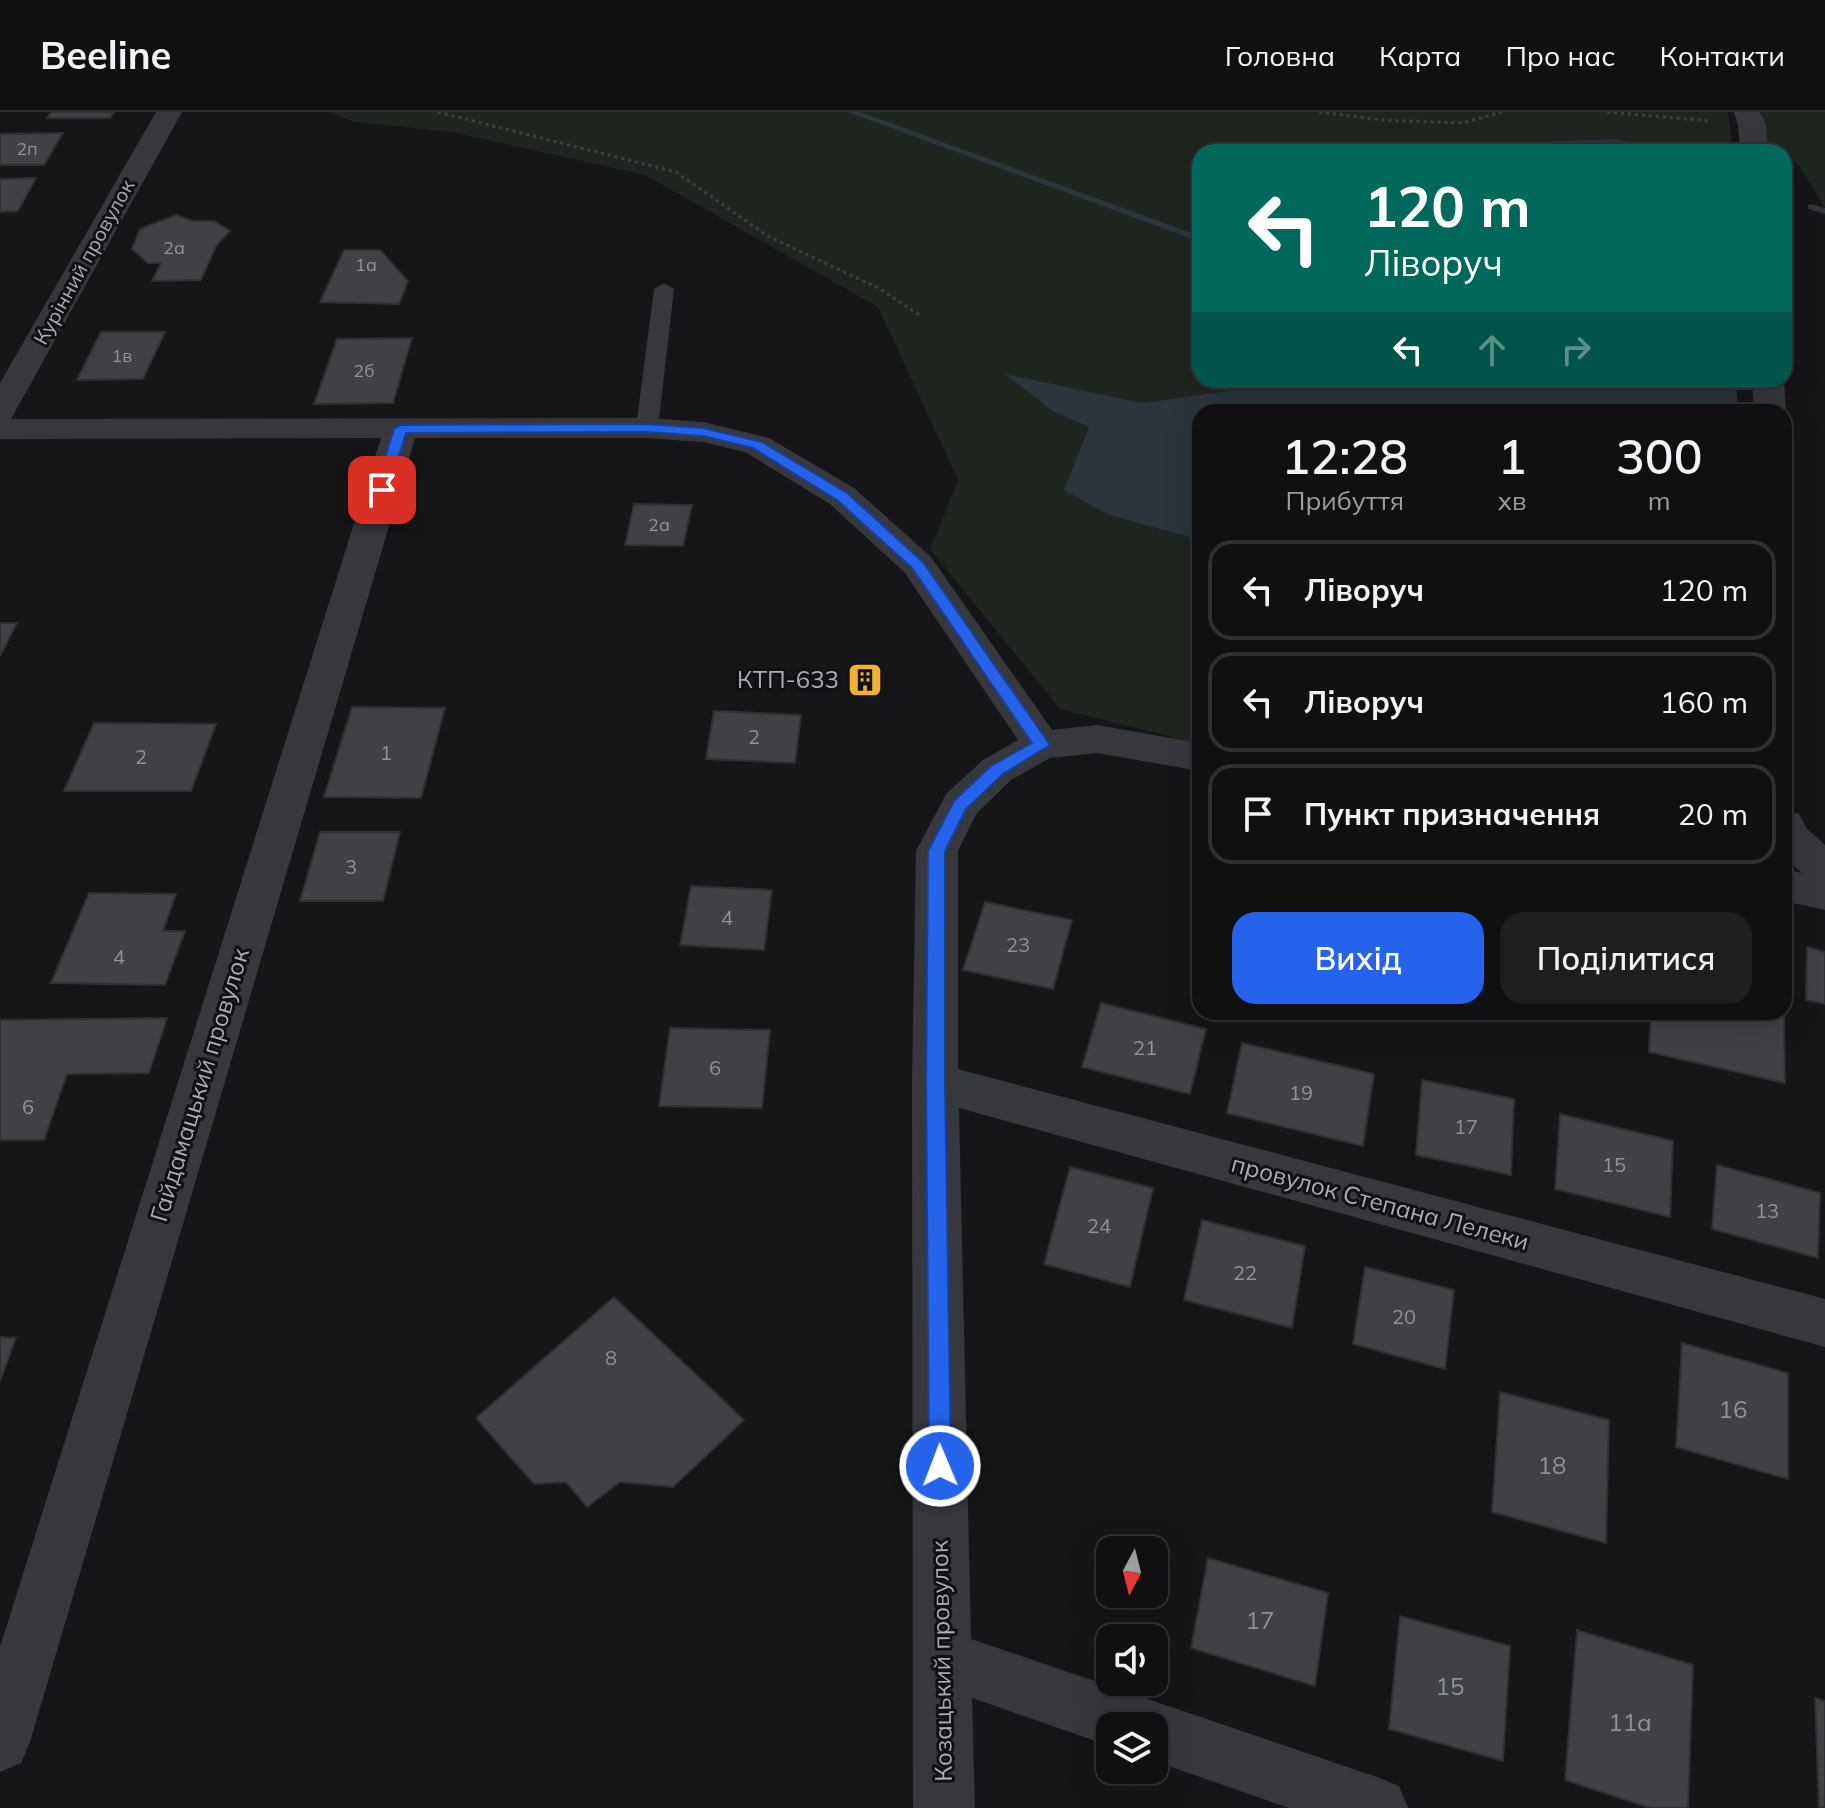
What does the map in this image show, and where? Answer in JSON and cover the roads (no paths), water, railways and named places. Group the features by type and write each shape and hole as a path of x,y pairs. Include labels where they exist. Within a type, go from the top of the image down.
{"street":[{"name":"Курінний провулок","path":"0,412 169,112"},
{"path":"0,429 647,428 703,432 757,445 842,496 918,565 1042,745 1097,739 1192,756"},
{"name":"Гайдамацький провулок","path":"0,1742 401,429"},
{"name":"Козацький провулок","path":"944,1808 935,1082 937,851 960,805 997,770 1042,745"},
{"path":"1792,840 1825,869"},
{"path":"1792,887 1825,894"},
{"name":"провулок Степана Лелеки","path":"935,1082 1825,1323"},
{"path":"942,1658 1098,1712"},
{"path":"1168,1736 1377,1808"}],"lane":[{"path":"647,428 664,289"}],"waterway":[{"path":"852,112 1192,236"},
{"path":"1811,207 1825,211"}],"place":[{"name":"КТП-633","path":"865,680"}]}
